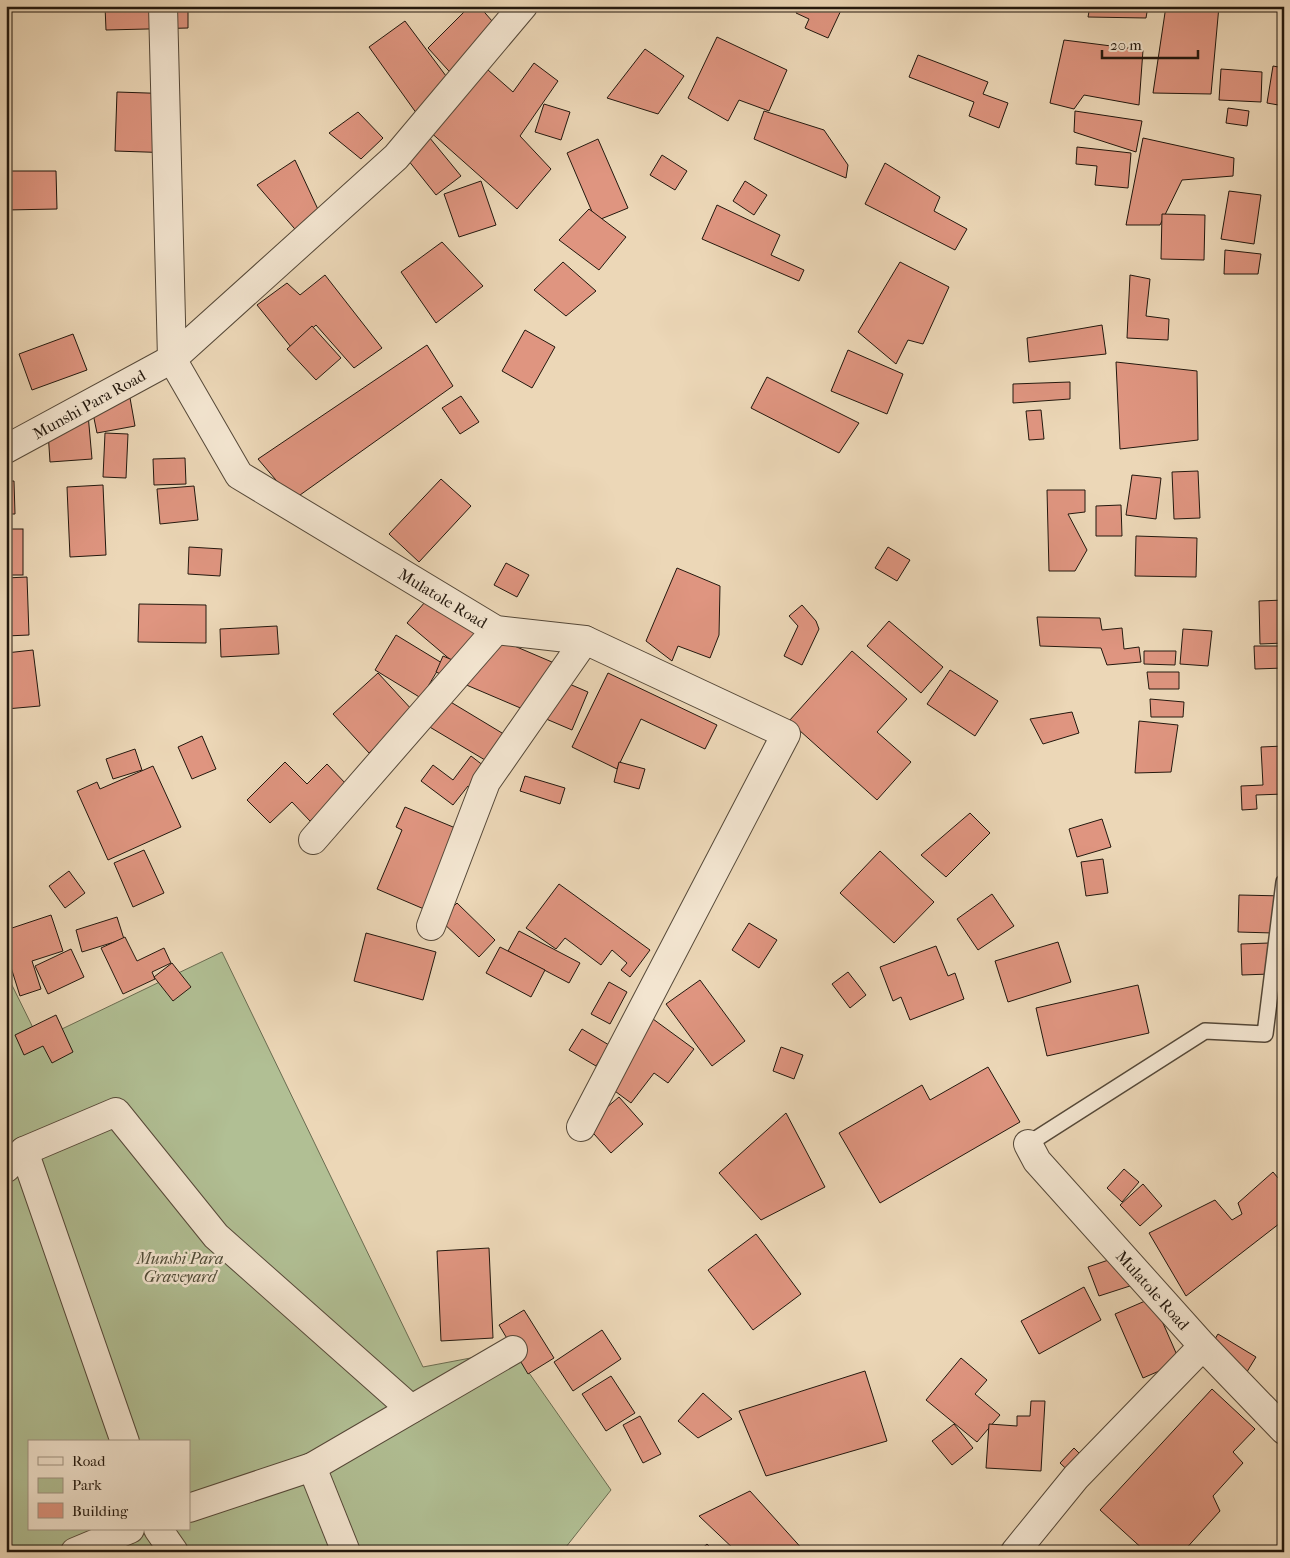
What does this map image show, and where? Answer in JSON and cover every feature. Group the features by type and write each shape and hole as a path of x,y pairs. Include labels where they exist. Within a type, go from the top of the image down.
{"street":[{"path":"163,6 172,359"},
{"name":"Munshi Para Road","path":"6,449 172,359 396,157 523,6"},
{"name":"Mulatole Road","path":"172,359 239,475 496,630 585,640 786,734 581,1127"},
{"path":"313,840 496,630"},
{"path":"431,926 486,782 585,640"},
{"path":"124,1440 15,1159 116,1112 216,1236 411,1409"},
{"name":"Mulatole Road","path":"1028,1144 1037,1161 1203,1346 1284,1430"},
{"path":"1015,1552 1076,1477 1203,1346"},
{"path":"190,1508 312,1467 513,1350"},
{"path":"312,1467 346,1552"},
{"path":"75,1552 128,1530"},
{"path":"159,1530 174,1552"}],"lane":[{"path":"1028,1144 1205,1031 1264,1034 1284,882"}],"green space":[{"name":"Munshi Para Graveyard","path":"222,952 423,1367 513,1350 611,1490 562,1552 6,1552 6,973 39,1040"}],"building":[{"path":"105,6 188,6 188,28 106,30"},
{"path":"470,6 479,6 499,29 457,80 428,48"},
{"path":"799,6 843,6 828,38 805,28 809,19 796,13"},
{"path":"1090,6 1148,6 1146,18 1088,17"},
{"path":"1166,6 1219,6 1211,94 1153,93"},
{"path":"405,21 452,84 422,121 369,47"},
{"path":"717,37 787,70 769,111 739,100 728,121 688,98"},
{"path":"1064,40 1143,50 1139,105 1084,95 1074,109 1050,103"},
{"path":"645,49 684,76 658,114 607,98"},
{"path":"918,55 988,82 983,94 1008,103 999,128 969,116 974,102 909,77"},
{"path":"534,63 558,81 520,136 551,169 517,209 428,130 488,70 513,92"},
{"path":"1273,66 1284,68 1284,106 1267,103"},
{"path":"1221,69 1262,72 1261,102 1219,100"},
{"path":"117,92 177,94 175,153 115,151"},
{"path":"544,104 570,112 561,140 535,132"},
{"path":"1228,108 1249,111 1247,126 1226,123"},
{"path":"764,111 824,130 848,165 846,178 754,139"},
{"path":"1075,111 1142,121 1136,152 1074,132"},
{"path":"358,112 383,138 361,159 329,133"},
{"path":"420,126 461,176 436,195 396,145"},
{"path":"1143,138 1234,158 1233,176 1182,180 1160,225 1126,225"},
{"path":"598,139 628,208 596,221 567,153"},
{"path":"1077,147 1131,153 1128,188 1095,185 1097,166 1076,164"},
{"path":"662,155 687,171 675,190 650,175"},
{"path":"295,160 322,218 300,235 257,185"},
{"path":"885,163 940,197 934,211 967,229 955,250 865,204"},
{"path":"6,171 56,171 57,209 6,210"},
{"path":"481,181 496,225 459,237 444,194"},
{"path":"745,181 767,195 754,215 733,201"},
{"path":"1229,191 1261,195 1254,244 1221,239"},
{"path":"717,205 780,235 771,255 804,270 799,281 702,239"},
{"path":"589,209 626,237 599,270 559,240"},
{"path":"1162,214 1205,215 1204,260 1161,259"},
{"path":"442,242 483,286 436,323 401,272"},
{"path":"1225,250 1261,254 1258,274 1224,274"},
{"path":"563,262 596,291 566,316 534,290"},
{"path":"900,262 949,287 923,344 908,340 896,364 858,332"},
{"path":"325,275 382,348 354,368 316,325 291,347 257,305 287,283 300,295"},
{"path":"1130,275 1150,279 1146,316 1169,319 1168,340 1127,338"},
{"path":"1102,325 1106,354 1029,362 1027,338"},
{"path":"312,326 341,358 316,380 287,349"},
{"path":"525,330 555,347 532,388 502,371"},
{"path":"73,334 87,370 32,390 19,354"},
{"path":"427,345 453,386 293,500 258,459"},
{"path":"848,350 903,374 887,414 831,391"},
{"path":"1116,362 1197,371 1198,440 1120,449"},
{"path":"767,377 859,423 839,453 751,408"},
{"path":"127,381 135,426 97,433 88,389"},
{"path":"1070,382 1070,399 1013,403 1013,384"},
{"path":"461,396 479,422 460,434 442,408"},
{"path":"1041,410 1044,439 1029,440 1026,411"},
{"path":"88,414 92,459 50,462 47,416"},
{"path":"105,433 128,434 126,478 103,477"},
{"path":"185,458 186,484 154,485 153,459"},
{"path":"1198,471 1200,518 1174,519 1172,472"},
{"path":"1132,475 1161,478 1156,519 1126,515"},
{"path":"441,479 471,506 419,562 389,534"},
{"path":"6,481 14,481 15,514 6,514"},
{"path":"103,485 106,555 70,557 67,487"},
{"path":"194,486 198,520 160,524 157,489"},
{"path":"1047,490 1085,490 1085,512 1068,514 1087,550 1075,571 1049,571"},
{"path":"1121,505 1122,536 1096,536 1096,506"},
{"path":"6,529 23,529 23,575 6,575"},
{"path":"1136,536 1197,538 1196,577 1135,576"},
{"path":"189,547 222,549 220,576 188,574"},
{"path":"888,547 910,560 897,581 875,568"},
{"path":"506,563 529,575 517,597 494,585"},
{"path":"677,568 720,586 719,635 710,658 678,646 672,661 646,641"},
{"path":"27,577 29,635 6,636 6,578"},
{"path":"431,595 489,643 465,672 407,623"},
{"path":"1284,600 1284,643 1260,644 1259,601"},
{"path":"139,604 206,605 206,643 138,642"},
{"path":"802,605 816,621 819,629 802,665 784,656 798,626 789,616"},
{"path":"1037,617 1100,618 1102,630 1122,628 1124,649 1139,647 1141,662 1107,665 1101,648 1040,646"},
{"path":"889,621 943,667 921,693 867,646"},
{"path":"277,626 279,654 221,657 220,629"},
{"path":"1183,629 1212,631 1208,666 1180,664"},
{"path":"396,635 442,663 421,698 375,670"},
{"path":"491,636 573,671 567,683 588,692 572,730 436,672 443,656 476,670"},
{"path":"1254,646 1284,646 1284,668 1255,669"},
{"path":"33,650 40,706 6,709 6,653"},
{"path":"852,651 907,699 877,732 911,762 877,800 789,721"},
{"path":"1144,651 1176,651 1175,665 1144,664"},
{"path":"950,670 998,701 975,736 927,704"},
{"path":"1147,672 1179,672 1179,689 1149,689"},
{"path":"378,673 414,712 369,753 333,714"},
{"path":"608,673 717,725 705,749 641,719 617,769 572,747"},
{"path":"439,695 507,736 490,763 423,723"},
{"path":"1150,699 1184,702 1183,717 1151,717"},
{"path":"1072,712 1079,733 1043,744 1030,719"},
{"path":"6,721 10,721 11,750 6,750"},
{"path":"1139,721 1178,725 1171,772 1135,773"},
{"path":"202,736 216,769 192,779 178,747"},
{"path":"1284,746 1284,794 1256,795 1257,809 1242,810 1241,786 1263,785 1261,747"},
{"path":"135,749 142,770 113,779 106,759"},
{"path":"471,756 497,776 482,796 468,786 453,805 421,781 433,765 453,780"},
{"path":"285,762 307,784 327,764 347,785 310,821 292,802 270,823 247,800"},
{"path":"619,762 645,769 639,789 614,782"},
{"path":"6,764 11,764 9,837 6,837"},
{"path":"153,766 181,827 108,860 77,791 97,782 100,789"},
{"path":"525,776 565,788 560,804 520,791"},
{"path":"405,807 465,832 431,912 377,889 402,830 396,827"},
{"path":"970,813 990,833 946,877 921,855"},
{"path":"1102,819 1111,847 1077,857 1069,829"},
{"path":"144,850 164,893 133,907 114,863"},
{"path":"880,851 934,902 894,943 840,893"},
{"path":"1103,859 1108,893 1086,896 1081,862"},
{"path":"69,871 85,893 65,908 49,886"},
{"path":"559,884 650,950 630,977 621,970 627,963 612,950 601,965 565,938 556,949 526,928"},
{"path":"992,894 1014,926 978,950 957,919"},
{"path":"1239,895 1284,896 1284,967 1272,966 1273,933 1238,932"},
{"path":"457,903 495,940 479,957 440,920"},
{"path":"51,915 63,951 32,961 41,989 20,996 9,961 11,960 6,946 6,930"},
{"path":"117,917 124,939 82,952 76,930"},
{"path":"749,923 777,940 759,968 732,950"},
{"path":"519,931 580,963 569,983 508,951"},
{"path":"366,933 436,952 423,1000 354,981"},
{"path":"125,937 137,961 164,948 171,963 152,972 155,979 123,994 101,948"},
{"path":"1058,942 1071,982 1008,1002 995,961"},
{"path":"1269,943 1270,974 1242,975 1241,944"},
{"path":"936,946 948,976 955,973 964,999 910,1020 901,997 893,1001 880,967"},
{"path":"500,947 545,970 531,997 486,973"},
{"path":"71,949 84,977 48,994 35,966"},
{"path":"172,963 191,987 173,1001 154,977"},
{"path":"848,972 866,995 850,1008 832,984"},
{"path":"700,980 745,1041 712,1066 666,1004"},
{"path":"609,982 627,992 610,1024 591,1014"},
{"path":"1138,985 1149,1033 1047,1056 1036,1008"},
{"path":"56,1015 73,1052 52,1063 43,1046 24,1055 15,1035"},
{"path":"653,1019 694,1049 668,1083 654,1073 631,1103 604,1083"},
{"path":"582,1029 609,1045 596,1066 569,1050"},
{"path":"781,1047 803,1055 794,1079 773,1071"},
{"path":"988,1067 1020,1122 880,1203 839,1133 922,1085 930,1100"},
{"path":"619,1097 643,1124 611,1153 586,1125"},
{"path":"786,1113 825,1187 761,1220 719,1173"},
{"path":"1124,1169 1139,1182 1122,1202 1107,1188"},
{"path":"1273,1172 1284,1185 1284,1220 1186,1296 1149,1233 1215,1200 1232,1220 1242,1214 1238,1203"},
{"path":"1143,1184 1162,1206 1140,1226 1120,1205"},
{"path":"756,1234 801,1294 753,1330 708,1270"},
{"path":"489,1248 493,1338 441,1341 437,1251"},
{"path":"1123,1255 1133,1285 1099,1296 1088,1267"},
{"path":"1084,1287 1101,1320 1039,1354 1021,1321"},
{"path":"1152,1298 1180,1362 1143,1378 1115,1314"},
{"path":"524,1310 554,1358 528,1374 499,1325"},
{"path":"602,1330 621,1359 573,1391 554,1362"},
{"path":"1218,1334 1256,1357 1245,1375 1207,1352"},
{"path":"961,1358 987,1380 975,1394 1000,1415 977,1442 926,1400"},
{"path":"865,1371 887,1441 766,1476 739,1411"},
{"path":"611,1376 635,1413 606,1431 582,1394"},
{"path":"1212,1389 1255,1429 1233,1452 1243,1463 1213,1496 1220,1511 1183,1552 1146,1552 1100,1510"},
{"path":"703,1393 732,1419 698,1438 678,1421"},
{"path":"1031,1401 1045,1401 1041,1471 986,1468 989,1424 1017,1426 1017,1416 1030,1416"},
{"path":"640,1416 661,1454 643,1463 623,1425"},
{"path":"954,1424 973,1448 952,1465 932,1441"},
{"path":"1074,1448 1090,1464 1076,1478 1060,1463"},
{"path":"750,1491 805,1552 737,1552 699,1516"},
{"path":"707,1544 715,1552 698,1552"}]}
